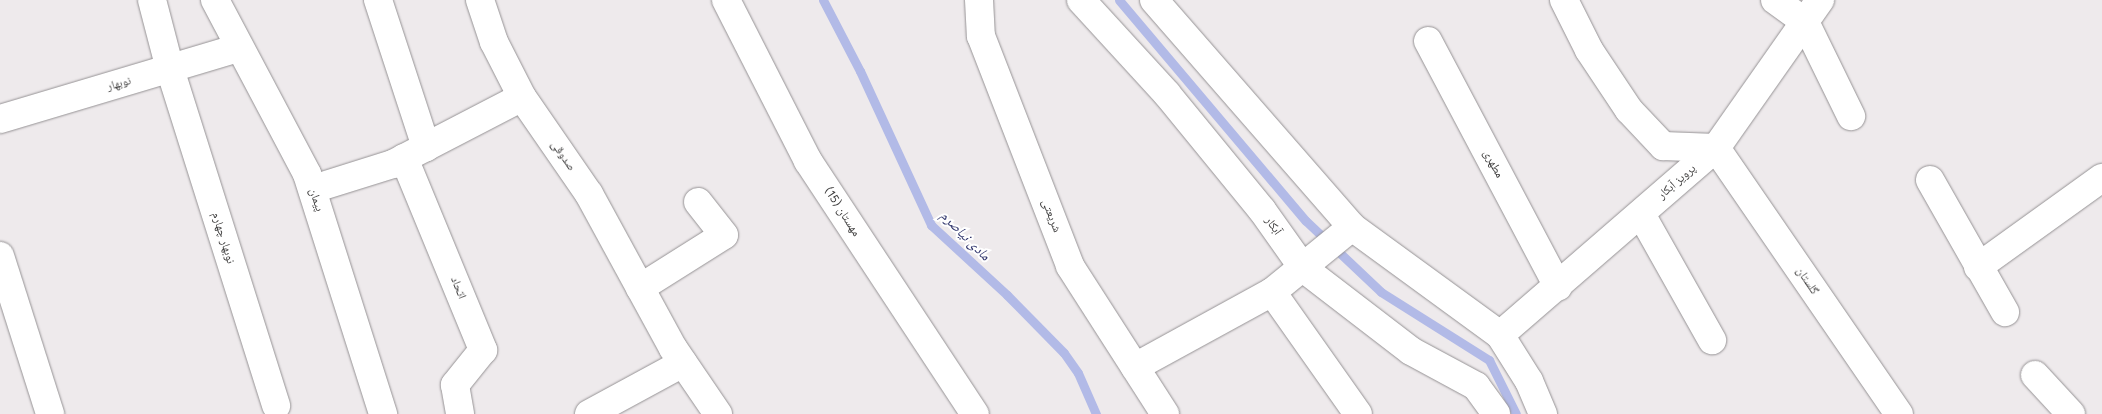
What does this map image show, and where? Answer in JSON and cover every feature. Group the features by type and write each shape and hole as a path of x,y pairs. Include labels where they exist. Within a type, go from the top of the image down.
{"street":[{"name":"نوبهار چهارم","path":"152,0 170,70 276,406"},
{"name":"پیمان","path":"215,0 238,48 307,174 383,414"},
{"path":"378,0 415,152"},
{"name":"صدوقی","path":"480,0 494,42 522,97 589,194 682,363 718,414"},
{"name":"مهستان (15)","path":"726,0 808,161 975,414"},
{"name":"شریعتی","path":"979,0 981,36 1070,266 1166,414"},
{"name":"آبکار","path":"1082,0 1167,94 1262,210 1303,268 1412,351 1476,386 1496,414"},
{"path":"1154,0 1352,228 1500,335 1529,381 1543,414"},
{"path":"1564,0 1589,50 1624,103 1663,146 1716,148"},
{"path":"1775,0 1813,11 1851,116"},
{"name":"پرویز آبکار","path":"1500,335 1716,148 1813,11"},
{"name":"مطهری","path":"1428,41 1558,286"},
{"name":"نوبهار","path":"0,119 170,70 238,48"},
{"path":"313,189 415,152 522,97"},
{"name":"گلستان","path":"1716,148 1899,414"},
{"name":"اتحاد","path":"415,152 483,350 455,385 460,414"},
{"path":"1978,266 2102,178"},
{"path":"1930,180 2005,312"},
{"path":"640,288 724,235 698,202"},
{"path":"1641,214 1712,340"},
{"path":"1135,366 1272,292 1352,228"},
{"path":"0,256 50,414"},
{"path":"1272,292 1358,414"},
{"path":"589,414 682,363"},
{"path":"2035,375 2071,414"}],"waterway":[{"name":"مادی نیاصرم","path":"823,0 860,71 931,225 1007,295 1064,353 1078,373 1096,414"},
{"path":"1119,0 1306,221 1381,292 1489,360 1516,414"}]}
